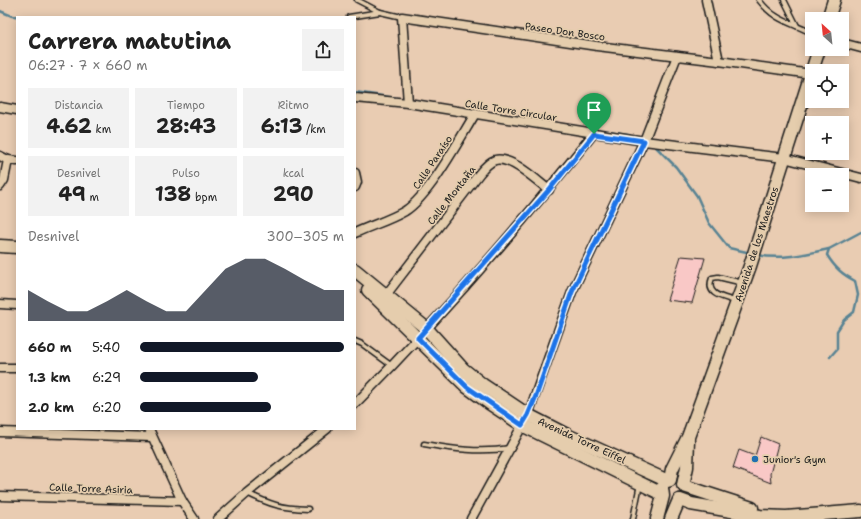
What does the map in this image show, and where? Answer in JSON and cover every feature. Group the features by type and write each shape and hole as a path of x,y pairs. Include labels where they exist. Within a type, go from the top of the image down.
{"street":[{"path":"706,0 719,61"},
{"path":"830,12 834,0"},
{"path":"402,17 408,103"},
{"name":"Paseo Don Bosco","path":"402,17 597,46 805,73"},
{"path":"849,45 861,48"},
{"path":"471,519 525,420 572,292 644,141 677,56"},
{"name":"Avenida de los Maestros","path":"669,480 672,469 688,437 744,283 805,93"},
{"name":"Calle Torre Circular","path":"356,98 408,103 644,141 784,158 861,178"},
{"path":"0,107 16,110"},
{"name":"Calle Paraíso","path":"356,233 389,219 406,210 416,202 437,175 475,114"},
{"path":"356,403 427,329 549,190 594,134"},
{"path":"0,186 4,180 4,158 16,161"},
{"name":"Calle Montaña","path":"386,295 479,174 494,161 503,159 512,163 549,190"},
{"path":"0,239 16,240"},
{"path":"0,246 16,247"},
{"name":"Avenida Torre Eiffel","path":"356,271 427,329 463,369 525,420 567,435 669,480"},
{"name":"Avenida Torre Eiffel","path":"356,280 383,304 467,387 663,495"},
{"path":"0,304 16,305"},
{"path":"0,368 16,368"},
{"path":"218,519 247,493 326,430"},
{"path":"0,432 150,433 182,501 194,519"},
{"name":"Avenida de los Maestros","path":"684,486 688,467 688,437"},
{"path":"657,519 663,495 662,486 669,480 678,480 684,486 742,506 761,510 805,511 861,507"},
{"path":"671,519 684,494 684,486"},
{"path":"663,495 669,501 676,502 680,500 691,504 760,516 786,518 861,511"},
{"name":"Calle Torre Asiria","path":"0,496 182,501"}],"lane":[{"path":"357,0 380,12 402,17"},
{"path":"759,0 772,14 784,22 805,29"},
{"path":"784,0 797,26"},
{"path":"355,16 380,12"},
{"path":"737,302 714,294 710,290 712,278 718,276 744,283"},
{"path":"356,341 362,344 392,366"},
{"path":"424,444 464,450 499,450 510,448"},
{"path":"633,519 640,483"},
{"path":"247,493 269,504 280,507 308,509"}],"building":[{"path":"681,256 705,258 692,303 667,300"},
{"name":"Junior's Gym","path":"761,437 778,444 770,474 771,483 733,468 739,450 755,456"}],"waterway":[{"path":"0,11 16,16"},
{"path":"356,92 396,98"},
{"path":"567,125 633,136"},
{"path":"654,145 676,167 697,196 709,223 729,248 751,253"},
{"path":"830,357 837,349 837,331 844,320 854,312 858,295 855,281 839,270 827,255 829,249 861,232"},
{"path":"758,255 785,257 829,249"}],"place":[{"name":"Junior's Gym","path":"755,459"}],"route":[{"path":"594,134 644,141 572,292 558,328 536,396 522,425 467,387 418,338 549,190 594,134"}]}
